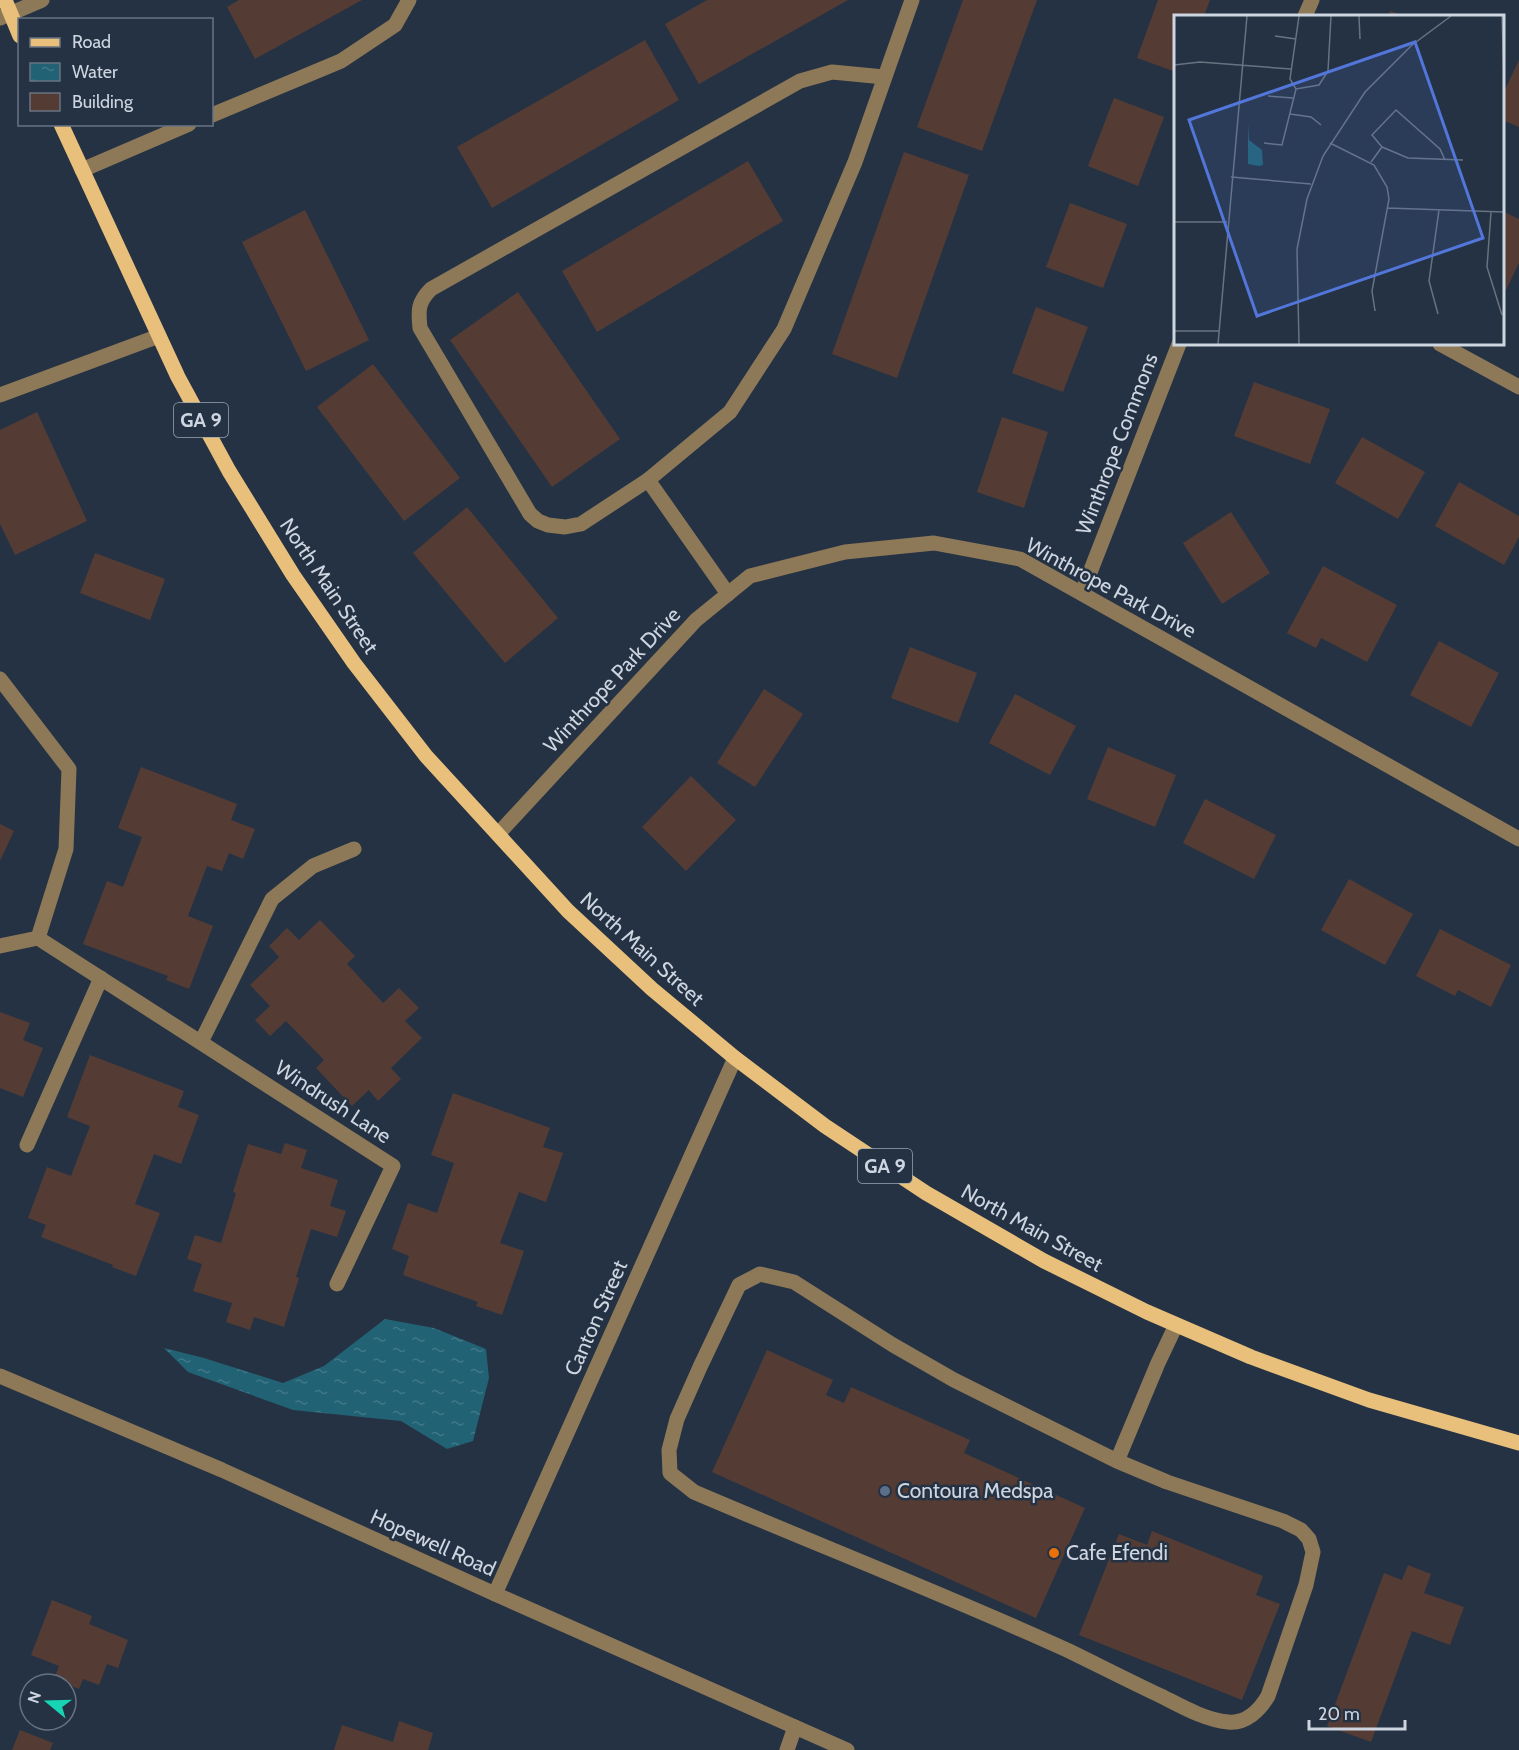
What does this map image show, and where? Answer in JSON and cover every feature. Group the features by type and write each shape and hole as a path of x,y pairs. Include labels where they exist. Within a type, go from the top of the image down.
{"main road":[{"path":"5,11 18,33"},
{"name":"North Main Street","path":"62,126 178,377 229,471 293,574 354,663 426,756 568,911 652,989 735,1058 825,1126 926,1193 1044,1261 1147,1312 1251,1357 1369,1400 1519,1443"}],"street":[{"path":"5,11 42,0"},
{"path":"213,115 341,61 395,25 409,0"},
{"path":"884,77 832,72 800,81 441,283 423,297 418,311 420,328 530,514 538,521 565,527 581,524 648,480 730,412 784,329 855,162 912,0"},
{"path":"1305,15 1312,0"},
{"path":"82,170 184,126"},
{"path":"0,395 159,336"},
{"name":"Winthrope Commons","path":"1082,593 1179,345"},
{"path":"1442,345 1519,387"},
{"path":"648,480 728,594"},
{"name":"Winthrope Park Drive","path":"498,834 696,620 750,576 845,552 934,543 1020,559 1519,839"},
{"path":"0,678 69,769 66,849 38,938 0,946"},
{"path":"201,1042 272,899 313,866 354,849"},
{"name":"Windrush Lane","path":"38,938 393,1166 337,1284"},
{"path":"27,1145 101,978"},
{"name":"Canton Street","path":"495,1594 735,1058"},
{"path":"760,1274 794,1282 893,1345 954,1380 1117,1461 1167,1482 1283,1521 1301,1530 1310,1539 1313,1552 1299,1608 1268,1696 1261,1707 1250,1716 1230,1722 1211,1718 992,1617 694,1492 670,1473 669,1450 677,1419 739,1285 760,1274"},
{"path":"1117,1461 1176,1325"},
{"name":"Hopewell Road","path":"0,1376 222,1470 847,1750"},
{"path":"787,1750 795,1727"}],"water":[{"path":"385,1319 434,1328 486,1349 489,1378 473,1441 447,1449 401,1421 293,1410 188,1372 164,1348 283,1383 324,1366"}],"building":[{"path":"239,0 362,0 255,59 227,7"},
{"path":"707,0 848,0 699,84 665,24"},
{"path":"963,0 1037,0 982,151 917,127"},
{"path":"1158,0 1210,0 1204,15 1174,15 1174,71 1137,58"},
{"path":"1390,11 1402,15 1388,15"},
{"path":"645,40 679,100 492,208 457,147"},
{"path":"1519,60 1519,127 1504,121 1504,92"},
{"path":"1114,98 1164,117 1138,186 1088,166"},
{"path":"904,152 969,175 897,378 832,354"},
{"path":"748,161 783,221 597,332 562,271"},
{"path":"1070,203 1127,224 1103,288 1046,267"},
{"path":"305,210 369,340 306,371 242,242"},
{"path":"1504,212 1519,219 1519,263 1506,290 1504,289"},
{"path":"518,292 620,439 552,487 450,340"},
{"path":"1036,307 1088,327 1063,392 1012,373"},
{"path":"373,364 460,478 404,521 317,407"},
{"path":"1254,382 1330,409 1310,464 1234,436"},
{"path":"37,412 87,521 15,555 0,524 0,430"},
{"path":"1002,417 1048,432 1024,508 977,492"},
{"path":"1362,437 1425,472 1398,519 1335,483"},
{"path":"1459,482 1519,516 1519,537 1504,565 1435,526"},
{"path":"467,507 558,618 505,663 413,553"},
{"path":"1231,512 1270,573 1222,604 1183,543"},
{"path":"95,553 165,579 150,620 80,593"},
{"path":"1323,566 1397,605 1367,662 1321,638 1316,648 1287,633"},
{"path":"1439,641 1499,673 1471,727 1410,695"},
{"path":"910,647 977,673 958,723 891,698"},
{"path":"764,689 803,714 755,787 717,763"},
{"path":"1015,694 1076,726 1050,775 989,743"},
{"path":"1108,747 1176,775 1155,827 1087,799"},
{"path":"141,767 237,804 231,820 255,829 243,859 229,853 222,871 207,866 188,916 213,926 189,989 166,980 168,976 83,944 107,881 123,887 142,837 118,828"},
{"path":"691,776 736,820 686,871 642,827"},
{"path":"1205,799 1276,835 1254,879 1183,843"},
{"path":"0,824 14,831 0,861"},
{"path":"1349,879 1413,914 1385,965 1321,930"},
{"path":"320,920 355,956 347,964 383,1003 399,988 419,1008 405,1021 422,1038 391,1068 401,1079 378,1101 369,1090 352,1106 316,1068 324,1060 286,1021 270,1036 255,1020 270,1006 250,985 279,957 269,946 287,928 299,940"},
{"path":"1440,929 1511,965 1491,1007 1458,990 1455,996 1416,976"},
{"path":"0,1012 30,1023 23,1040 43,1048 23,1097 0,1088"},
{"path":"90,1055 184,1091 178,1107 199,1115 181,1164 154,1154 135,1204 160,1213 136,1276 41,1237 46,1225 28,1218 47,1167 71,1176 90,1126 67,1117"},
{"path":"453,1093 550,1128 543,1147 563,1153 546,1202 519,1192 500,1243 524,1251 502,1315 476,1306 478,1302 403,1275 409,1256 392,1249 408,1203 437,1213 454,1163 431,1155"},
{"path":"285,1143 307,1150 301,1168 338,1180 330,1206 346,1211 337,1237 311,1229 284,1327 254,1317 250,1330 226,1322 232,1303 193,1291 202,1264 187,1259 195,1235 221,1243 236,1193 233,1192 248,1144 281,1154"},
{"path":"767,1350 833,1380 826,1395 844,1403 851,1387 970,1440 964,1453 1085,1508 1036,1618 712,1472"},
{"path":"1152,1531 1263,1576 1256,1595 1280,1604 1242,1700 1079,1635 1119,1534 1147,1545"},
{"path":"1408,1565 1431,1574 1424,1593 1464,1607 1450,1645 1412,1631 1371,1742 1327,1726 1384,1573 1402,1580"},
{"path":"52,1600 92,1616 89,1624 128,1640 118,1668 107,1664 99,1685 83,1679 79,1689 78,1672 57,1672 59,1666 31,1655"},
{"path":"399,1721 433,1733 428,1750 334,1750 342,1725 393,1742"},
{"path":"19,1732 25,1732 53,1743 50,1750 12,1750"}],"place":[{"name":"Contoura Medspa","path":"885,1491"},
{"name":"Cafe Efendi","path":"1054,1553"}]}
